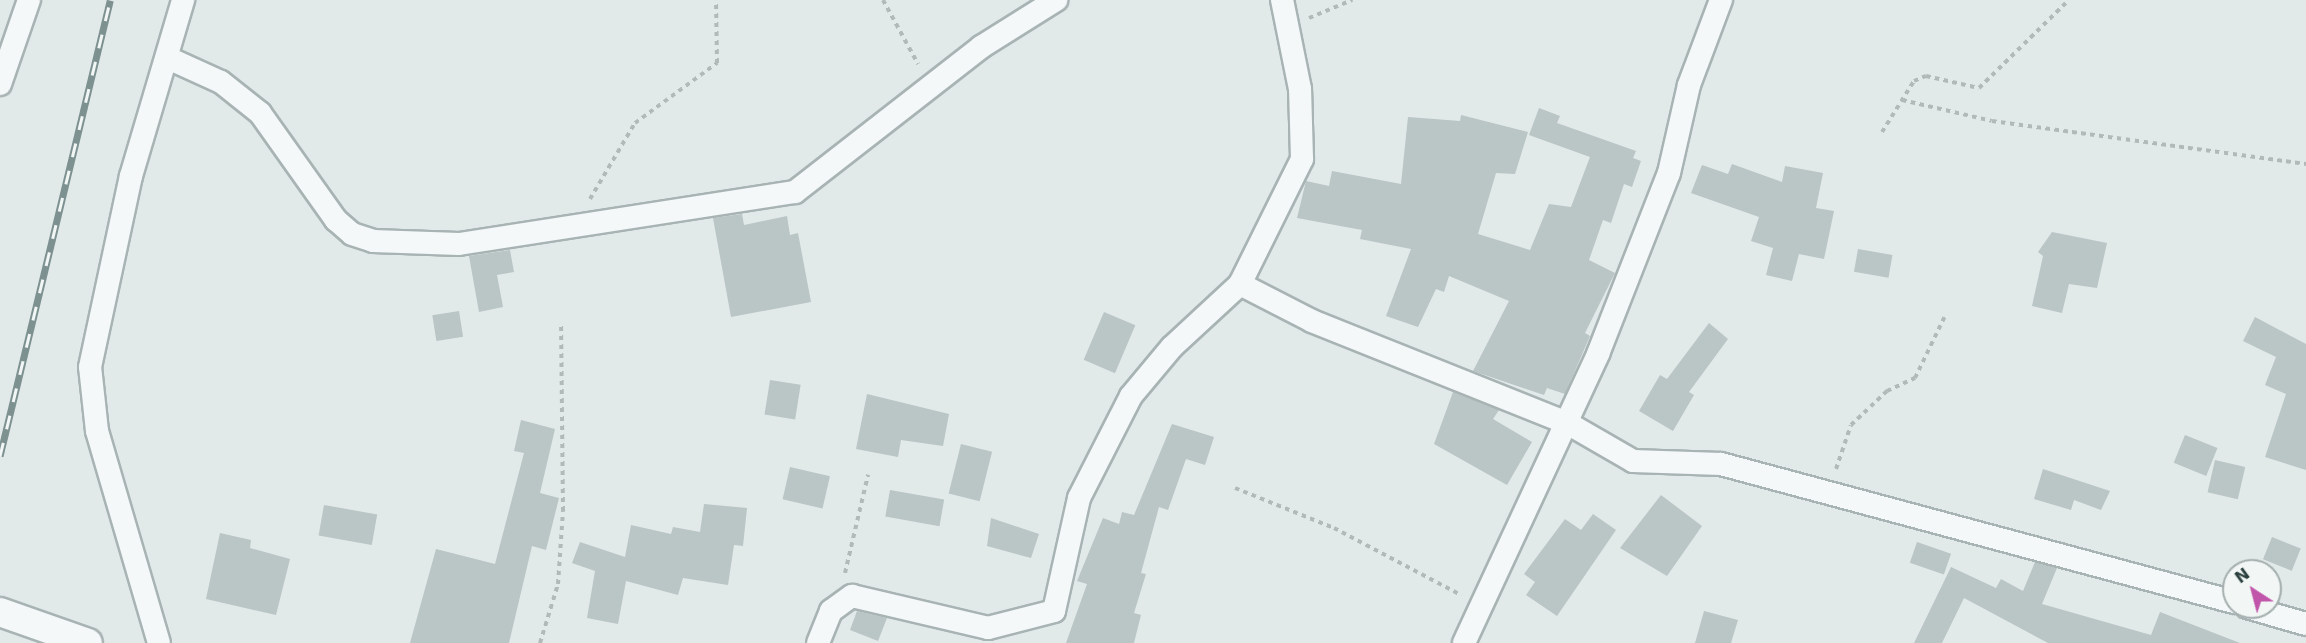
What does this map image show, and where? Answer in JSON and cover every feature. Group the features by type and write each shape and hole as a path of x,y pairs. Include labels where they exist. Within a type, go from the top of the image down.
{"street":[{"path":"0,84 29,0"},
{"path":"159,643 97,431 90,367 129,187 183,0"},
{"path":"168,58 221,82 260,113 336,220 352,234 373,241 459,244 795,192 830,171 931,86 1056,0"},
{"path":"818,643 841,601 868,596 988,628 1049,615 1062,593 1079,498 1131,396 1172,347 1240,284 1302,159 1291,25 1282,0"},
{"path":"1464,643 1478,604 1569,424 1669,173 1689,85 1721,0"},
{"path":"1240,284 1312,321 1569,424 1633,461 1721,464 2222,599"},
{"path":"0,612 88,643"},
{"path":"2282,617 2306,624"}],"path":[{"path":"568,228 635,123 717,63 716,0"},
{"path":"883,0 931,86"},
{"path":"1291,25 1352,0"},
{"path":"1882,132 1914,81 1926,76 1979,88 2069,0"},
{"path":"1902,100 1992,121 2306,164"},
{"path":"1828,493 1851,425 1887,391 1915,378 1946,314"},
{"path":"540,643 558,584 563,511 561,323"},
{"path":"841,601 868,475"},
{"path":"1235,488 1334,528 1478,604"}],"building":[{"path":"1539,108 1560,116 1557,123 1636,151 1633,158 1641,161 1632,187 1624,184 1611,223 1603,220 1589,260 1615,273 1585,333 1590,336 1565,394 1547,388 1544,395 1473,371 1509,301 1449,276 1444,292 1436,289 1418,327 1386,316 1411,249 1360,239 1362,230 1297,218 1306,181 1329,186 1332,171 1401,184 1408,117 1460,121 1461,115 1528,132 1515,174 1496,173 1478,234 1530,250 1549,204 1571,207 1590,157 1529,135"},
{"path":"1732,164 1782,182 1785,166 1823,173 1816,208 1834,211 1824,259 1799,254 1792,281 1766,275 1773,248 1751,241 1759,217 1691,193 1702,165 1728,174"},
{"path":"742,214 744,225 787,216 790,235 798,233 811,302 731,317 713,218"},
{"path":"2052,232 2107,243 2097,288 2069,284 2062,313 2032,306 2043,256 2038,252"},
{"path":"1858,249 1892,255 1888,278 1854,272"},
{"path":"510,250 514,272 497,275 503,307 479,312 469,256"},
{"path":"459,311 463,337 436,341 432,315"},
{"path":"1104,312 1135,325 1115,373 1084,360"},
{"path":"2255,317 2306,344 2306,470 2265,457 2286,394 2265,385 2276,357 2243,341"},
{"path":"1709,323 1728,339 1689,392 1694,395 1673,431 1639,411 1660,375 1667,379"},
{"path":"770,380 801,385 795,419 765,415"},
{"path":"1453,392 1499,410 1493,419 1532,442 1507,485 1434,444"},
{"path":"867,394 949,414 943,446 901,440 898,457 856,449"},
{"path":"521,420 555,429 540,493 559,498 546,550 532,546 509,643 410,643 436,549 495,564 524,453 514,451"},
{"path":"1172,424 1214,437 1205,465 1186,459 1168,510 1159,507 1141,573 1146,574 1134,613 1141,615 1134,643 1066,643 1087,584 1077,581 1103,518 1119,524 1122,512 1134,515"},
{"path":"2185,435 2217,448 2206,476 2174,463"},
{"path":"961,444 992,452 980,501 949,493"},
{"path":"2215,460 2245,467 2238,499 2208,492"},
{"path":"790,467 830,476 823,508 783,499"},
{"path":"2043,469 2110,491 2101,510 2074,500 2071,510 2034,499"},
{"path":"890,490 944,500 939,526 885,517"},
{"path":"1661,495 1702,526 1667,576 1620,548"},
{"path":"704,504 747,508 743,546 734,545 728,585 683,578 678,595 626,581 618,624 587,618 595,571 572,563 580,542 625,557 631,525 671,534 673,527 700,532"},
{"path":"324,505 377,514 372,545 319,536"},
{"path":"1593,514 1616,530 1557,616 1526,595 1535,582 1524,574 1565,519 1581,530"},
{"path":"991,518 1039,534 1031,558 987,546"},
{"path":"220,533 251,540 250,548 290,559 276,615 206,599"},
{"path":"2272,537 2301,549 2292,571 2282,567 2282,559 2263,559"},
{"path":"1917,542 1951,554 1944,575 1910,563"},
{"path":"2035,562 2057,568 2042,604 2151,635 2160,612 2240,643 2048,643 1964,598 1942,643 1914,643 1951,567 1996,588 2001,579 2023,591"},
{"path":"857,611 887,618 878,641 850,630"},
{"path":"1704,611 1738,620 1731,643 1695,643"}],"railway":[{"path":"0,456 110,0"}]}
